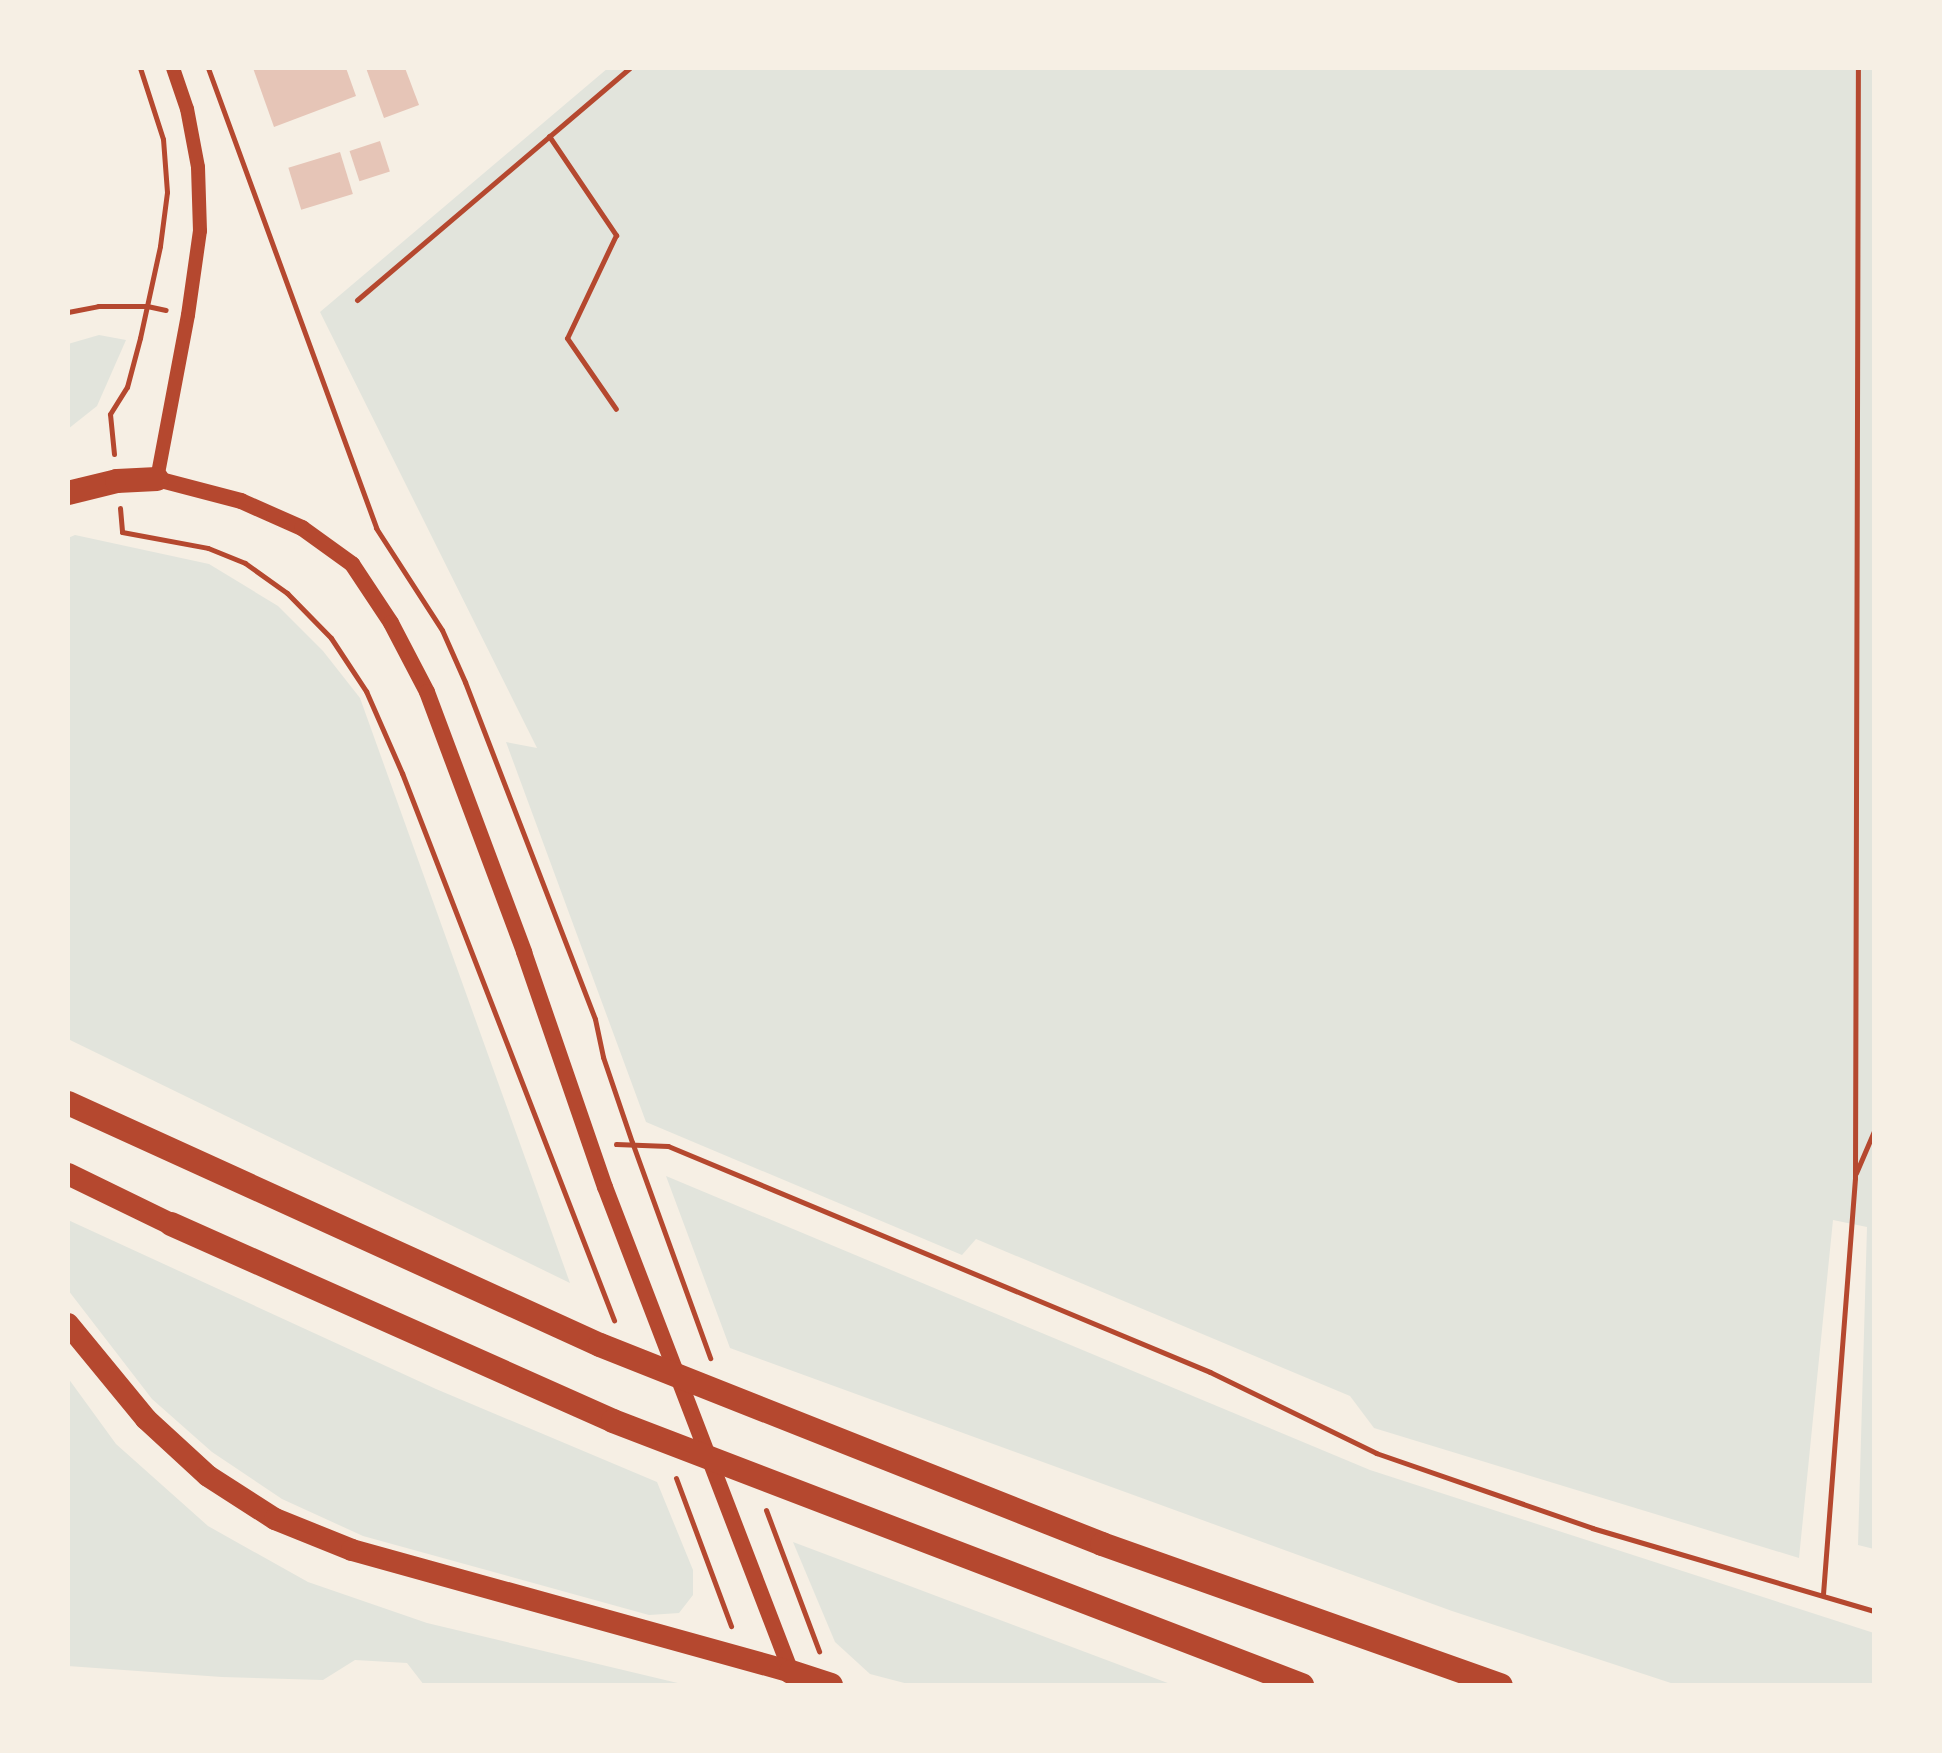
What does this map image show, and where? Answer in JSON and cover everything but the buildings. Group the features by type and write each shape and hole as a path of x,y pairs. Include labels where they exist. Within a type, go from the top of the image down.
{"highway":[{"path":"68,493 117,481 157,479"},
{"path":"68,1103 600,1345 1102,1544 1501,1685"},
{"path":"68,1174 171,1224 613,1421 1302,1685"},
{"path":"68,1324 146,1419 208,1476 275,1519 352,1550 744,1660 794,1678 831,1685"}],"main road":[{"path":"157,479 241,501 302,528 352,564 427,692 524,952 605,1187 794,1678"}],"street":[{"path":"157,479 188,315 200,231 198,167 187,109 173,68"}],"path":[{"path":"140,68 163,139 167,192 147,306 127,387 110,414 122,532 171,539 245,563 287,593 331,638 366,691 402,773 555,1168"},
{"path":"208,68 376,528 442,630 465,682 595,1019 603,1057 653,1203"},
{"path":"357,300 630,68"},
{"path":"1823,1594 1855,1178 1858,68"},
{"path":"549,136 616,235 567,338 616,409"},
{"path":"68,312 98,306 147,306 188,315"},
{"path":"1855,1178 1874,1131"},
{"path":"591,1146 632,1142 668,1146 1210,1372 1376,1453 1592,1528 1874,1611"},
{"path":"700,1540 744,1660"},
{"path":"790,1575 822,1657"}],"shaded area":[{"path":"608,68 1874,68 1874,1549 1858,1545 1867,1227 1833,1220 1799,1558 1374,1428 1350,1396 976,1239 962,1255 646,1122 506,742 537,748 320,312"},
{"path":"99,335 126,340 97,406 68,429 68,344"},
{"path":"75,535 209,564 278,606 323,651 360,698 570,1283 68,1039 68,538"},
{"path":"666,1176 1370,1470 1874,1633 1874,1685 1677,1685 1452,1611 730,1348"},
{"path":"68,1220 436,1389 657,1482 693,1570 693,1595 679,1613 649,1615 363,1536 282,1499 212,1452 152,1399 68,1290"},
{"path":"68,1378 116,1444 208,1526 308,1582 427,1623 686,1685 424,1685 407,1663 355,1660 323,1680 222,1677 68,1666"},
{"path":"793,1542 1173,1685 912,1685 870,1674 835,1642"}]}
